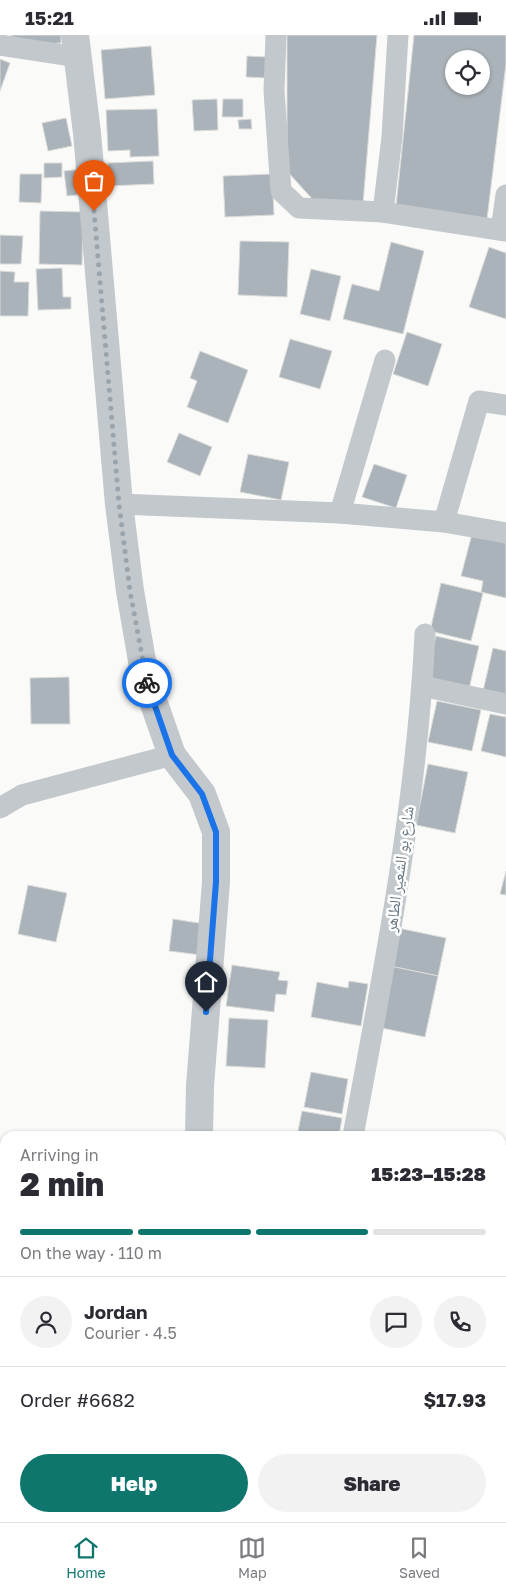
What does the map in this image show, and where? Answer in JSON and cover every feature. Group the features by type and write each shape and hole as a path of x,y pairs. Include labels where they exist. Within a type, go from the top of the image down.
{"street":[{"path":"276,35 274,91 281,191 299,208 383,212 504,230 506,195"},
{"path":"383,212 392,137 398,35"},
{"path":"0,45 76,46 88,133 119,504 130,591 145,678 172,755 202,794 216,832 216,882 200,1086 199,1131"},
{"path":"340,513 385,360"},
{"path":"444,522 479,401 506,405"},
{"path":"119,504 340,513 444,522 506,533"},
{"name":"شارع بو الشعير الطاهر","path":"354,1131 394,913 422,685 425,634"},
{"path":"422,685 506,704"},
{"path":"0,797 22,795 172,755"},
{"path":"0,808 22,795"}],"building":[{"path":"11,35 61,35 61,43 12,46"},
{"path":"287,35 377,35 363,204 315,202 287,171"},
{"path":"414,35 506,35 506,64 487,219 396,206"},
{"path":"151,46 155,95 105,99 101,50"},
{"path":"247,56 267,57 266,78 246,77"},
{"path":"0,59 10,63 0,91"},
{"path":"217,99 218,130 194,131 192,100"},
{"path":"223,99 243,99 243,117 222,117"},
{"path":"157,109 159,156 130,157 130,150 108,151 106,110"},
{"path":"66,118 72,146 48,151 42,123"},
{"path":"251,119 252,129 239,129 238,120"},
{"path":"153,161 154,184 109,186 108,163"},
{"path":"44,163 62,163 62,177 44,178"},
{"path":"84,169 87,194 67,196 64,171"},
{"path":"20,174 42,174 41,203 19,202"},
{"path":"272,174 274,215 225,217 223,176"},
{"path":"40,211 83,212 82,265 39,264"},
{"path":"0,235 23,236 21,264 0,264"},
{"path":"240,241 289,242 287,297 238,295"},
{"path":"391,242 424,251 403,334 343,319 352,284 379,291"},
{"path":"489,247 506,253 506,319 469,307"},
{"path":"62,268 63,297 71,297 71,309 38,310 36,269"},
{"path":"311,269 341,276 330,321 300,314"},
{"path":"0,271 15,272 14,282 29,282 28,316 0,316"},
{"path":"407,332 442,344 428,386 393,374"},
{"path":"290,339 332,351 320,389 279,377"},
{"path":"200,351 248,370 228,423 187,407 197,381 190,378"},
{"path":"179,433 212,447 200,476 167,462"},
{"path":"248,454 289,462 281,500 240,492"},
{"path":"374,464 407,475 396,508 362,497"},
{"path":"472,534 506,542 506,598 481,592 483,581 461,576"},
{"path":"441,583 483,593 471,641 430,631"},
{"path":"436,636 479,646 469,689 426,680"},
{"path":"493,648 506,651 506,697 483,691"},
{"path":"69,677 70,724 31,724 30,678"},
{"path":"437,701 481,710 472,751 428,742"},
{"path":"490,714 506,717 506,757 481,751"},
{"path":"428,764 468,772 455,833 416,825"},
{"path":"506,871 506,895 500,894"},
{"path":"28,885 67,893 56,942 18,934"},
{"path":"173,919 205,924 201,955 169,951"},
{"path":"398,928 446,938 438,976 390,966"},
{"path":"232,965 280,972 278,980 288,981 286,995 276,994 274,1012 226,1006"},
{"path":"390,966 438,976 425,1037 377,1027"},
{"path":"349,981 368,984 361,1026 311,1017 317,982 348,988"},
{"path":"229,1018 268,1020 265,1068 226,1066"},
{"path":"311,1072 348,1079 342,1114 304,1107"},
{"path":"302,1111 342,1118 340,1131 298,1131"}],"way so far":[{"path":"94,211 119,504 130,591 147,683"}],"route":[{"path":"147,683 172,755 202,794 216,832 216,882 206,1012"}]}
